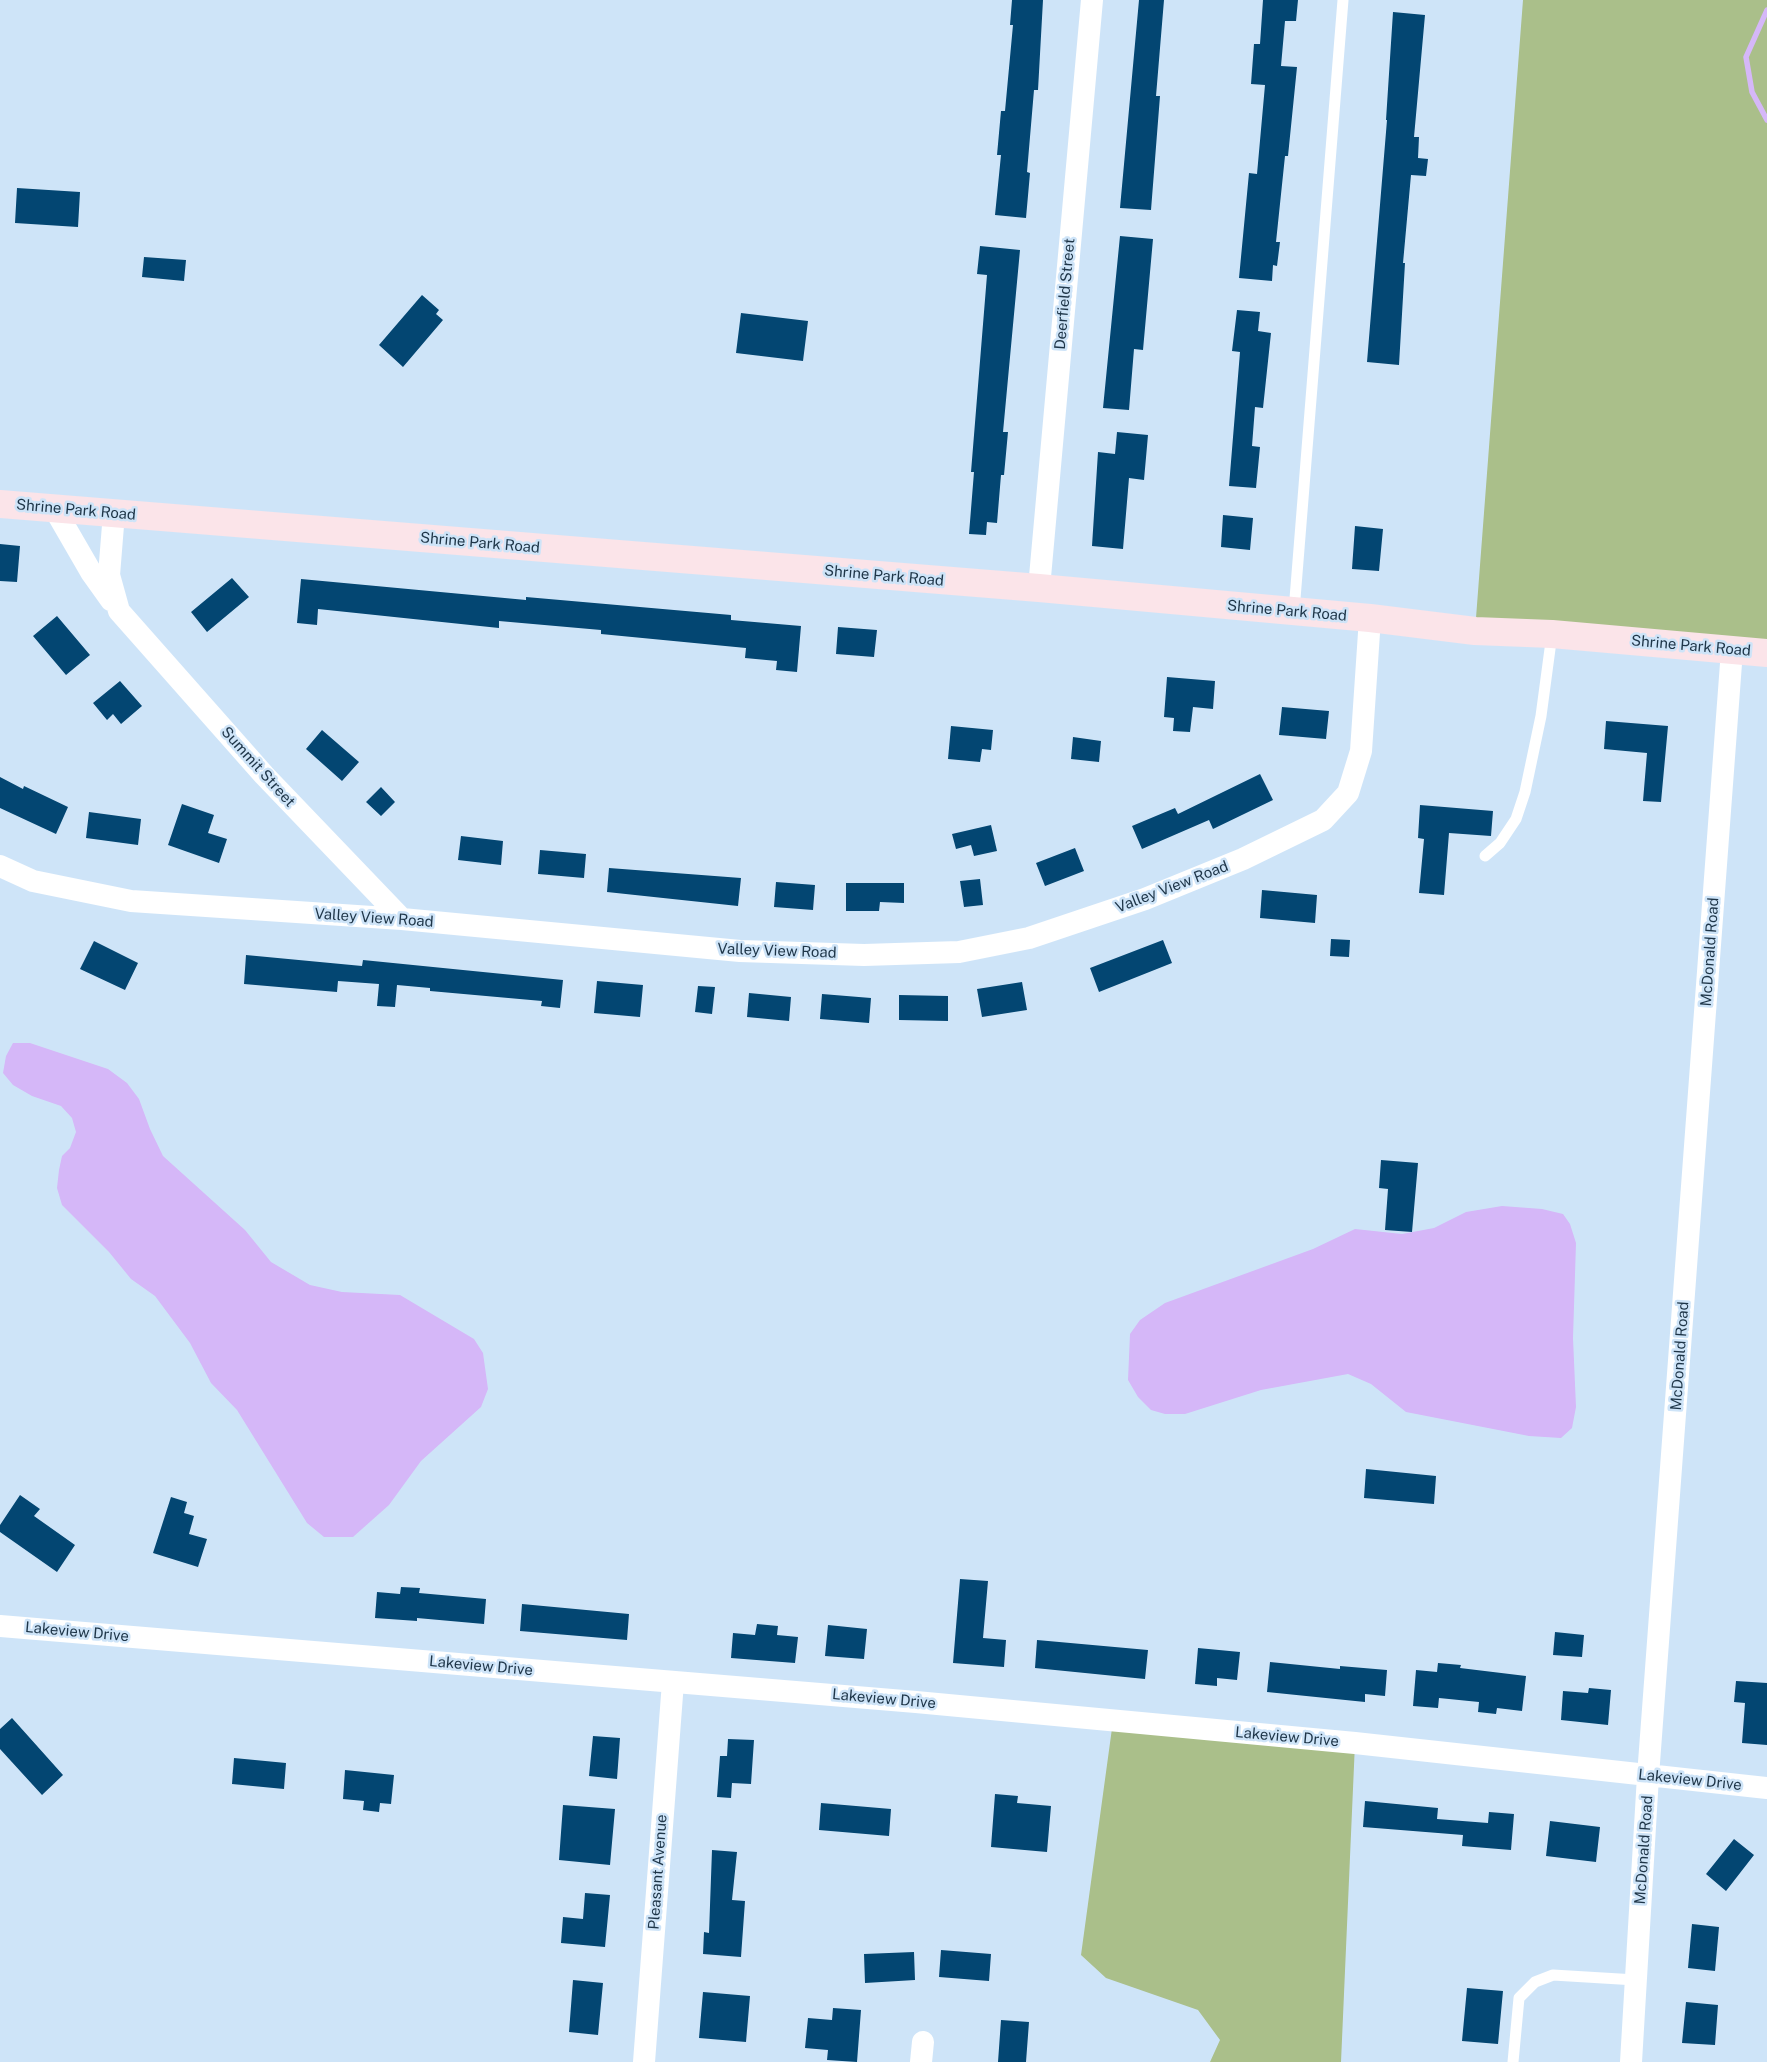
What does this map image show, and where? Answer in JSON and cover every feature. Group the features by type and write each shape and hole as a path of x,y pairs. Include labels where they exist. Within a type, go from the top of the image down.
{"street":[{"name":"Deerfield Street","path":"1039,588 1092,0"},
{"name":"Shrine Park Road","path":"0,504 1039,588 1370,618 1475,631 1552,634 1767,653"},
{"name":"Summit Street","path":"54,508 91,572 120,611 264,775 402,919"},
{"name":"Summit Street","path":"114,513 109,575 120,611"},
{"name":"Valley View Road","path":"0,866 33,881 132,901 402,919 740,951 864,954 959,952 1029,938 1154,895 1243,859 1322,820 1348,793 1361,751 1370,618"},
{"name":"McDonald Road","path":"1631,2062 1648,1776 1732,650"},
{"name":"Lakeview Drive","path":"0,1626 673,1682 1355,1743 1767,1788"},
{"name":"Pleasant Avenue","path":"644,2062 673,1682"}],"lane":[{"path":"1294,611 1343,0"},
{"path":"1485,856 1500,843 1516,819 1525,792 1541,716 1552,634"},
{"path":"1513,2062 1519,1998 1535,1982 1553,1975 1636,1980"}],"green space":[{"path":"1523,0 1767,0 1767,653 1475,631"},
{"path":"1113,1721 1355,1743 1341,2062 1210,2062 1220,2040 1198,2010 1106,1978 1081,1955"}],"shaded area":[{"path":"13,1043 30,1043 108,1069 127,1083 139,1099 150,1129 163,1156 245,1230 271,1262 310,1285 342,1292 400,1295 474,1339 483,1353 488,1389 481,1407 421,1461 389,1505 353,1537 324,1537 307,1523 237,1410 211,1383 190,1343 155,1296 131,1279 109,1252 62,1205 57,1188 59,1170 62,1156 70,1148 76,1132 72,1118 61,1106 32,1096 13,1085 3,1073 6,1056"},
{"path":"1502,1206 1542,1209 1563,1214 1570,1224 1576,1243 1573,1338 1576,1407 1572,1428 1561,1438 1529,1436 1406,1412 1371,1384 1348,1374 1261,1390 1185,1414 1165,1414 1151,1410 1138,1397 1128,1380 1130,1334 1140,1320 1165,1303 1313,1249 1355,1229 1402,1234 1434,1228 1466,1212"}],"building":[{"path":"1012,0 1043,0 1038,90 1034,90 1027,172 1030,173 1026,218 995,215 1001,155 997,155 1001,111 1005,111 1013,25 1010,25"},
{"path":"1139,0 1164,0 1156,96 1160,96 1151,210 1120,208"},
{"path":"1263,0 1298,0 1296,21 1285,21 1281,66 1297,67 1288,156 1285,156 1276,242 1280,242 1277,266 1273,265 1272,281 1239,278 1249,173 1257,174 1265,85 1251,84 1254,44 1260,44"},
{"path":"1393,12 1425,15 1414,137 1419,137 1418,158 1428,159 1426,176 1411,175 1403,263 1405,263 1399,365 1367,362 1387,120"},
{"path":"17,188 80,192 78,227 15,223"},
{"path":"1120,236 1153,239 1143,350 1134,349 1129,410 1103,408"},
{"path":"980,246 1020,250 1003,432 1008,432 1004,475 1001,475 997,523 987,522 986,535 969,534 974,472 971,472 987,275 977,274"},
{"path":"144,257 186,260 184,281 142,277"},
{"path":"422,295 439,310 436,314 443,320 403,367 379,345"},
{"path":"1237,310 1260,312 1258,331 1271,333 1263,408 1255,407 1252,446 1260,447 1256,488 1229,486 1240,352 1232,351"},
{"path":"741,313 808,321 803,361 736,353"},
{"path":"1117,432 1148,435 1144,480 1129,478 1123,549 1092,546 1098,452 1115,454"},
{"path":"1223,515 1253,518 1250,550 1221,547"},
{"path":"1355,526 1383,529 1379,571 1352,569"},
{"path":"0,544 20,546 17,582 0,581"},
{"path":"232,578 249,597 207,632 191,612"},
{"path":"301,579 526,600 526,597 731,615 731,620 801,626 797,672 776,670 777,661 745,658 746,648 601,634 601,630 499,621 499,628 318,609 317,625 297,623"},
{"path":"57,616 90,655 66,675 33,636"},
{"path":"838,627 877,630 874,657 836,654"},
{"path":"1167,677 1215,681 1213,709 1193,707 1190,732 1173,731 1174,718 1164,717"},
{"path":"120,681 142,706 121,724 113,714 107,720 93,703"},
{"path":"1282,707 1329,711 1326,739 1279,735"},
{"path":"1606,721 1668,726 1661,802 1643,801 1647,753 1604,749"},
{"path":"951,726 993,730 991,750 982,749 980,762 948,759"},
{"path":"322,730 359,762 342,781 306,749"},
{"path":"1073,737 1101,741 1099,762 1071,759"},
{"path":"1260,774 1273,800 1213,829 1209,820 1142,849 1132,826 1175,808 1178,814"},
{"path":"0,777 23,789 24,786 68,807 56,834 0,808"},
{"path":"381,787 395,802 381,816 366,802"},
{"path":"182,804 214,815 208,833 227,839 219,863 168,845"},
{"path":"1420,805 1493,811 1491,836 1449,833 1444,895 1419,893 1424,839 1418,838"},
{"path":"89,812 141,819 138,845 86,838"},
{"path":"991,825 997,851 974,856 971,845 956,849 952,834"},
{"path":"461,836 503,841 501,865 458,860"},
{"path":"1075,848 1084,871 1045,886 1036,863"},
{"path":"540,850 586,854 584,878 538,874"},
{"path":"609,868 741,878 738,906 607,892"},
{"path":"980,879 983,905 964,907 960,881"},
{"path":"776,882 815,885 813,910 774,907"},
{"path":"846,883 904,883 904,903 880,902 879,911 846,911"},
{"path":"1262,890 1317,895 1315,923 1260,918"},
{"path":"1331,939 1350,940 1349,957 1330,956"},
{"path":"1163,940 1172,963 1099,992 1090,968"},
{"path":"94,941 138,963 125,990 80,969"},
{"path":"246,955 362,966 363,960 563,980 560,1008 541,1006 542,1001 430,991 430,988 397,985 395,1007 377,1006 379,984 338,981 337,992 244,984"},
{"path":"597,981 643,985 640,1017 594,1013"},
{"path":"1022,982 1027,1010 982,1017 977,989"},
{"path":"698,986 715,987 712,1014 695,1012"},
{"path":"749,993 791,997 789,1021 747,1017"},
{"path":"822,994 871,998 869,1023 820,1019"},
{"path":"899,995 948,996 948,1021 899,1020"},
{"path":"1381,1160 1418,1163 1412,1232 1385,1230 1388,1189 1379,1188"},
{"path":"1366,1469 1436,1476 1434,1504 1364,1498"},
{"path":"20,1495 40,1509 34,1516 75,1545 57,1572 0,1532 0,1525"},
{"path":"171,1497 187,1502 184,1513 194,1516 189,1534 207,1539 198,1567 153,1553"},
{"path":"960,1579 988,1581 983,1638 1006,1640 1004,1667 953,1663"},
{"path":"401,1587 420,1588 419,1593 486,1599 484,1624 417,1618 417,1621 375,1618 377,1592 400,1594"},
{"path":"522,1604 629,1614 627,1640 520,1631"},
{"path":"757,1624 778,1626 777,1635 798,1637 795,1663 731,1658 733,1633 755,1635"},
{"path":"828,1625 867,1629 864,1659 825,1656"},
{"path":"1555,1632 1584,1635 1582,1657 1553,1655"},
{"path":"1037,1640 1148,1650 1145,1679 1035,1668"},
{"path":"1198,1648 1240,1652 1237,1680 1217,1678 1217,1686 1195,1684"},
{"path":"1270,1662 1340,1669 1340,1666 1387,1670 1385,1696 1365,1694 1365,1702 1267,1692"},
{"path":"1438,1663 1461,1665 1460,1668 1526,1676 1522,1711 1497,1708 1496,1714 1478,1712 1479,1702 1439,1698 1438,1708 1413,1706 1416,1670 1437,1672"},
{"path":"1736,1681 1767,1683 1767,1745 1742,1743 1745,1703 1734,1702"},
{"path":"1589,1688 1611,1690 1608,1725 1561,1720 1563,1691 1588,1693"},
{"path":"12,1718 63,1775 42,1795 0,1749 0,1729"},
{"path":"593,1736 620,1738 617,1779 589,1776"},
{"path":"728,1739 754,1740 751,1784 732,1783 731,1798 717,1797 720,1756 727,1756"},
{"path":"234,1758 286,1763 284,1789 232,1784"},
{"path":"345,1770 394,1775 391,1804 380,1803 379,1812 363,1810 364,1801 343,1799"},
{"path":"995,1794 1018,1796 1017,1803 1051,1806 1047,1852 991,1847"},
{"path":"1365,1801 1438,1808 1437,1819 1488,1823 1489,1812 1514,1814 1511,1850 1462,1846 1463,1835 1363,1827"},
{"path":"821,1803 891,1809 889,1836 819,1830"},
{"path":"563,1805 615,1809 610,1865 559,1860"},
{"path":"1550,1821 1600,1827 1596,1862 1546,1856"},
{"path":"1734,1839 1754,1855 1726,1891 1706,1874"},
{"path":"712,1850 737,1852 732,1900 745,1901 741,1957 703,1954 704,1932 709,1933"},
{"path":"585,1893 610,1895 605,1947 561,1943 563,1917 583,1919"},
{"path":"1692,1924 1719,1927 1715,1971 1688,1968"},
{"path":"941,1950 991,1954 989,1981 939,1977"},
{"path":"914,1952 915,1980 865,1983 864,1954"},
{"path":"573,1980 603,1983 598,2035 569,2032"},
{"path":"1467,1988 1503,1991 1498,2044 1462,2041"},
{"path":"703,1992 750,1996 746,2042 699,2038"},
{"path":"1686,2002 1718,2005 1715,2045 1682,2043"},
{"path":"833,2008 861,2010 857,2062 827,2060 828,2050 805,2048 808,2018 832,2020"},
{"path":"1001,2020 1029,2022 1026,2062 998,2062"}],"waterway":[{"path":"1767,10 1746,57 1752,92 1767,120"}]}
